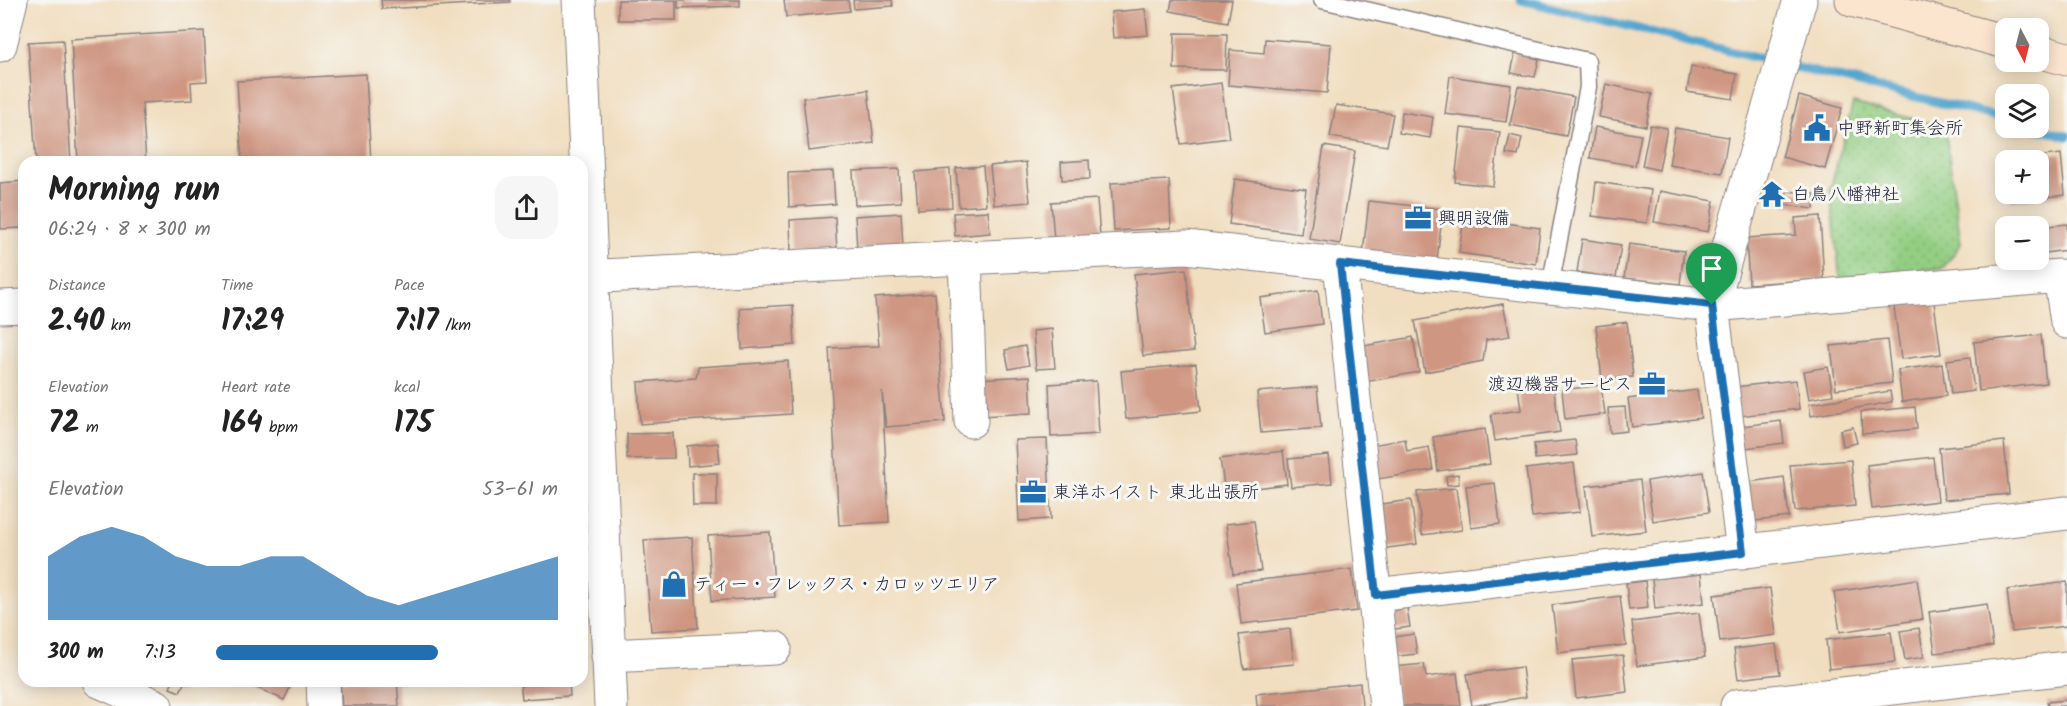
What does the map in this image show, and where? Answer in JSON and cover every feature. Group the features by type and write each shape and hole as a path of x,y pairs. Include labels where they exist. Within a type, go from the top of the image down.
{"main road":[{"path":"1852,0 1995,39"},
{"path":"2049,54 2067,59"}],"street":[{"path":"0,45 11,0"},
{"path":"579,0 583,156"},
{"path":"1743,552 1712,305 1800,0"},
{"path":"588,277 1186,247 1712,305 2060,276 2067,322"},
{"path":"965,257 971,421"},
{"path":"1340,264 1386,706"},
{"path":"0,308 18,306"},
{"path":"588,311 611,706"},
{"path":"1376,595 2067,513"},
{"path":"608,656 775,648"},
{"path":"1737,706 1791,703 2067,668"},
{"path":"113,687 156,706"},
{"path":"323,687 324,706"}],"lane":[{"path":"1322,0 1587,61 1588,87 1550,287"}],"green space":[{"path":"1853,103 1945,127 1961,244 1943,268 1840,278 1830,190"}],"building":[{"path":"381,0 510,0 510,2 382,9"},
{"path":"618,0 676,0 676,20 618,20"},
{"path":"678,0 740,0 740,6 678,8"},
{"path":"784,0 848,0 850,11 786,17"},
{"path":"853,0 892,0 893,6 854,9"},
{"path":"1172,0 1232,0 1228,22 1170,11"},
{"path":"1145,9 1148,35 1113,38 1111,12"},
{"path":"204,31 207,81 191,82 192,100 142,103 146,156 78,156 71,39"},
{"path":"1175,33 1227,34 1226,70 1174,69"},
{"path":"1265,39 1331,44 1327,93 1228,85 1230,50 1264,53"},
{"path":"63,40 71,156 36,156 28,42"},
{"path":"1516,50 1540,55 1535,77 1511,73"},
{"path":"1691,67 1737,74 1733,99 1687,92"},
{"path":"366,74 371,156 242,156 237,81"},
{"path":"1450,76 1511,85 1506,122 1445,114"},
{"path":"1221,83 1229,138 1181,144 1173,89"},
{"path":"1606,84 1652,94 1646,126 1599,117"},
{"path":"1518,86 1574,97 1566,136 1510,125"},
{"path":"868,90 874,143 809,151 803,98"},
{"path":"1799,96 1842,108 1825,169 1782,157"},
{"path":"1336,105 1393,114 1387,146 1330,137"},
{"path":"1402,112 1433,117 1430,138 1399,133"},
{"path":"1650,125 1667,128 1659,170 1642,166"},
{"path":"1595,127 1641,135 1635,166 1590,158"},
{"path":"1461,128 1500,132 1493,186 1455,182"},
{"path":"1675,128 1728,137 1722,173 1669,165"},
{"path":"1510,135 1522,138 1518,156 1506,154"},
{"path":"1324,146 1355,151 1340,244 1309,239"},
{"path":"2061,154 2065,195 2049,197 2049,155"},
{"path":"1089,160 1090,179 1062,180 1061,162"},
{"path":"1026,162 1030,202 994,205 990,166"},
{"path":"983,166 986,205 959,207 956,168"},
{"path":"899,169 901,202 855,205 853,171"},
{"path":"950,169 952,207 918,209 915,172"},
{"path":"833,171 835,204 789,207 788,173"},
{"path":"1235,179 1306,189 1301,234 1229,224"},
{"path":"1169,180 1171,228 1114,231 1111,183"},
{"path":"18,182 18,228 1,229 0,183"},
{"path":"1596,182 1651,190 1647,223 1592,216"},
{"path":"1660,191 1714,201 1708,232 1654,222"},
{"path":"1787,191 1815,194 1814,209 1785,205"},
{"path":"1097,199 1100,236 1054,240 1051,202"},
{"path":"1369,201 1443,209 1437,260 1363,252"},
{"path":"988,211 990,233 955,236 953,213"},
{"path":"901,213 903,246 857,249 855,216"},
{"path":"1820,216 1824,279 1749,284 1746,238 1796,235 1795,218"},
{"path":"835,217 837,250 791,252 790,220"},
{"path":"1464,217 1540,228 1536,264 1459,253"},
{"path":"2067,224 2067,250 2049,252 2049,226"},
{"path":"1582,239 1621,245 1616,278 1577,272"},
{"path":"1629,244 1684,251 1680,284 1624,278"},
{"path":"1186,269 1194,351 1143,356 1134,274"},
{"path":"1318,290 1322,324 1265,332 1260,298"},
{"path":"935,293 945,422 886,427 882,391 889,522 839,525 829,348 879,346 875,298"},
{"path":"1934,302 1941,354 1901,359 1894,307"},
{"path":"1503,304 1510,336 1486,340 1483,361 1425,372 1415,321"},
{"path":"793,305 795,345 742,349 740,308"},
{"path":"1627,322 1633,377 1602,380 1596,326"},
{"path":"1052,329 1055,368 1036,369 1033,331"},
{"path":"2041,335 2046,383 1979,391 1974,342"},
{"path":"1413,337 1419,372 1365,382 1358,347"},
{"path":"1887,340 1892,383 1836,389 1831,346"},
{"path":"1025,346 1029,365 1009,369 1005,350"},
{"path":"1970,357 1974,391 1951,394 1947,360"},
{"path":"788,361 791,414 640,424 638,382 696,378 698,367"},
{"path":"1196,364 1201,411 1126,419 1121,371"},
{"path":"1942,364 1946,396 1902,402 1898,370"},
{"path":"1828,367 1833,395 1809,399 1804,371"},
{"path":"1030,376 1032,413 979,416 977,379"},
{"path":"1796,380 1799,409 1739,416 1735,387"},
{"path":"1096,381 1099,434 1051,437 1049,384"},
{"path":"1553,383 1560,432 1495,441 1491,414 1521,410 1518,387"},
{"path":"1601,385 1605,414 1565,419 1562,390"},
{"path":"1317,387 1321,428 1261,433 1257,392"},
{"path":"1697,390 1701,418 1632,427 1628,399"},
{"path":"1890,391 1892,402 1811,416 1809,404"},
{"path":"1625,407 1627,431 1610,433 1608,408"},
{"path":"1915,407 1917,429 1862,434 1861,412"},
{"path":"1781,421 1784,443 1738,449 1735,427"},
{"path":"1853,427 1857,443 1843,446 1840,430"},
{"path":"1485,429 1490,464 1438,471 1433,437"},
{"path":"673,433 674,458 627,459 627,434"},
{"path":"1047,439 1051,519 1019,521 1015,440"},
{"path":"1405,439 1407,451 1429,447 1433,470 1372,480 1366,446"},
{"path":"1575,440 1577,455 1535,459 1534,444"},
{"path":"2004,441 2009,494 1944,500 1939,448"},
{"path":"718,443 720,463 688,466 687,446"},
{"path":"1283,451 1287,484 1225,492 1220,459"},
{"path":"1329,455 1332,483 1291,487 1288,459"},
{"path":"1933,457 1938,501 1872,509 1867,465"},
{"path":"1851,460 1855,506 1795,511 1790,465"},
{"path":"1574,463 1580,512 1532,517 1526,469"},
{"path":"1703,472 1709,512 1653,521 1647,481"},
{"path":"692,473 717,473 717,506 693,506"},
{"path":"1458,474 1459,484 1447,485 1446,476"},
{"path":"1784,477 1789,517 1747,522 1742,483"},
{"path":"1640,480 1646,531 1592,537 1586,486"},
{"path":"1495,483 1500,524 1471,528 1466,486"},
{"path":"1456,488 1462,530 1422,535 1417,492"},
{"path":"1411,500 1417,544 1381,549 1374,505"},
{"path":"1254,521 1261,571 1233,574 1226,524"},
{"path":"770,532 775,597 712,601 708,536"},
{"path":"692,537 698,628 651,631 644,540"},
{"path":"1352,569 1357,611 1241,624 1236,583"},
{"path":"1701,574 1704,603 1655,609 1652,579"},
{"path":"1917,579 1923,619 1840,632 1834,592"},
{"path":"1645,581 1648,608 1629,610 1626,583"},
{"path":"2067,582 2067,626 2012,632 2007,590"},
{"path":"1770,588 1776,635 1720,642 1714,595"},
{"path":"1620,596 1626,645 1558,653 1552,605"},
{"path":"1987,604 1993,646 1935,653 1929,612"},
{"path":"1407,608 1410,627 1388,630 1385,612"},
{"path":"1699,613 1705,657 1637,666 1632,622"},
{"path":"1919,628 1924,657 1905,660 1900,631"},
{"path":"1290,629 1294,664 1244,669 1239,635"},
{"path":"1891,632 1895,662 1829,669 1826,640"},
{"path":"1414,634 1417,654 1389,657 1386,638"},
{"path":"1776,644 1780,674 1738,679 1734,649"},
{"path":"1623,655 1627,692 1576,698 1572,660"},
{"path":"1424,664 1426,677 1457,673 1461,706 1398,706 1393,667"},
{"path":"1522,667 1526,697 1472,706 1467,674"},
{"path":"1360,683 1362,706 1257,706 1256,694"},
{"path":"170,687 182,687 180,692"},
{"path":"255,687 290,687 284,700"},
{"path":"340,687 397,687 399,706 342,706"},
{"path":"521,687 569,687 570,696 522,699"},
{"path":"2067,700 2067,706 2048,706 2047,702"}],"waterway":[{"path":"1521,0 1995,116"},
{"path":"2049,132 2067,136"}],"place":[{"name":"中野新町集会所","path":"1817,128"},
{"name":"白鳥八幡神社","path":"1772,194"},
{"name":"興明設備","path":"1418,218"},
{"name":"渡辺機器サービス","path":"1652,384"},
{"name":"東洋ホイスト 東北出張所","path":"1033,492"},
{"name":"ティー・フレックス・カロッツエリア","path":"674,584"}],"route":[{"path":"1340,264 1712,305 1743,552 1376,595 1340,264"}]}
